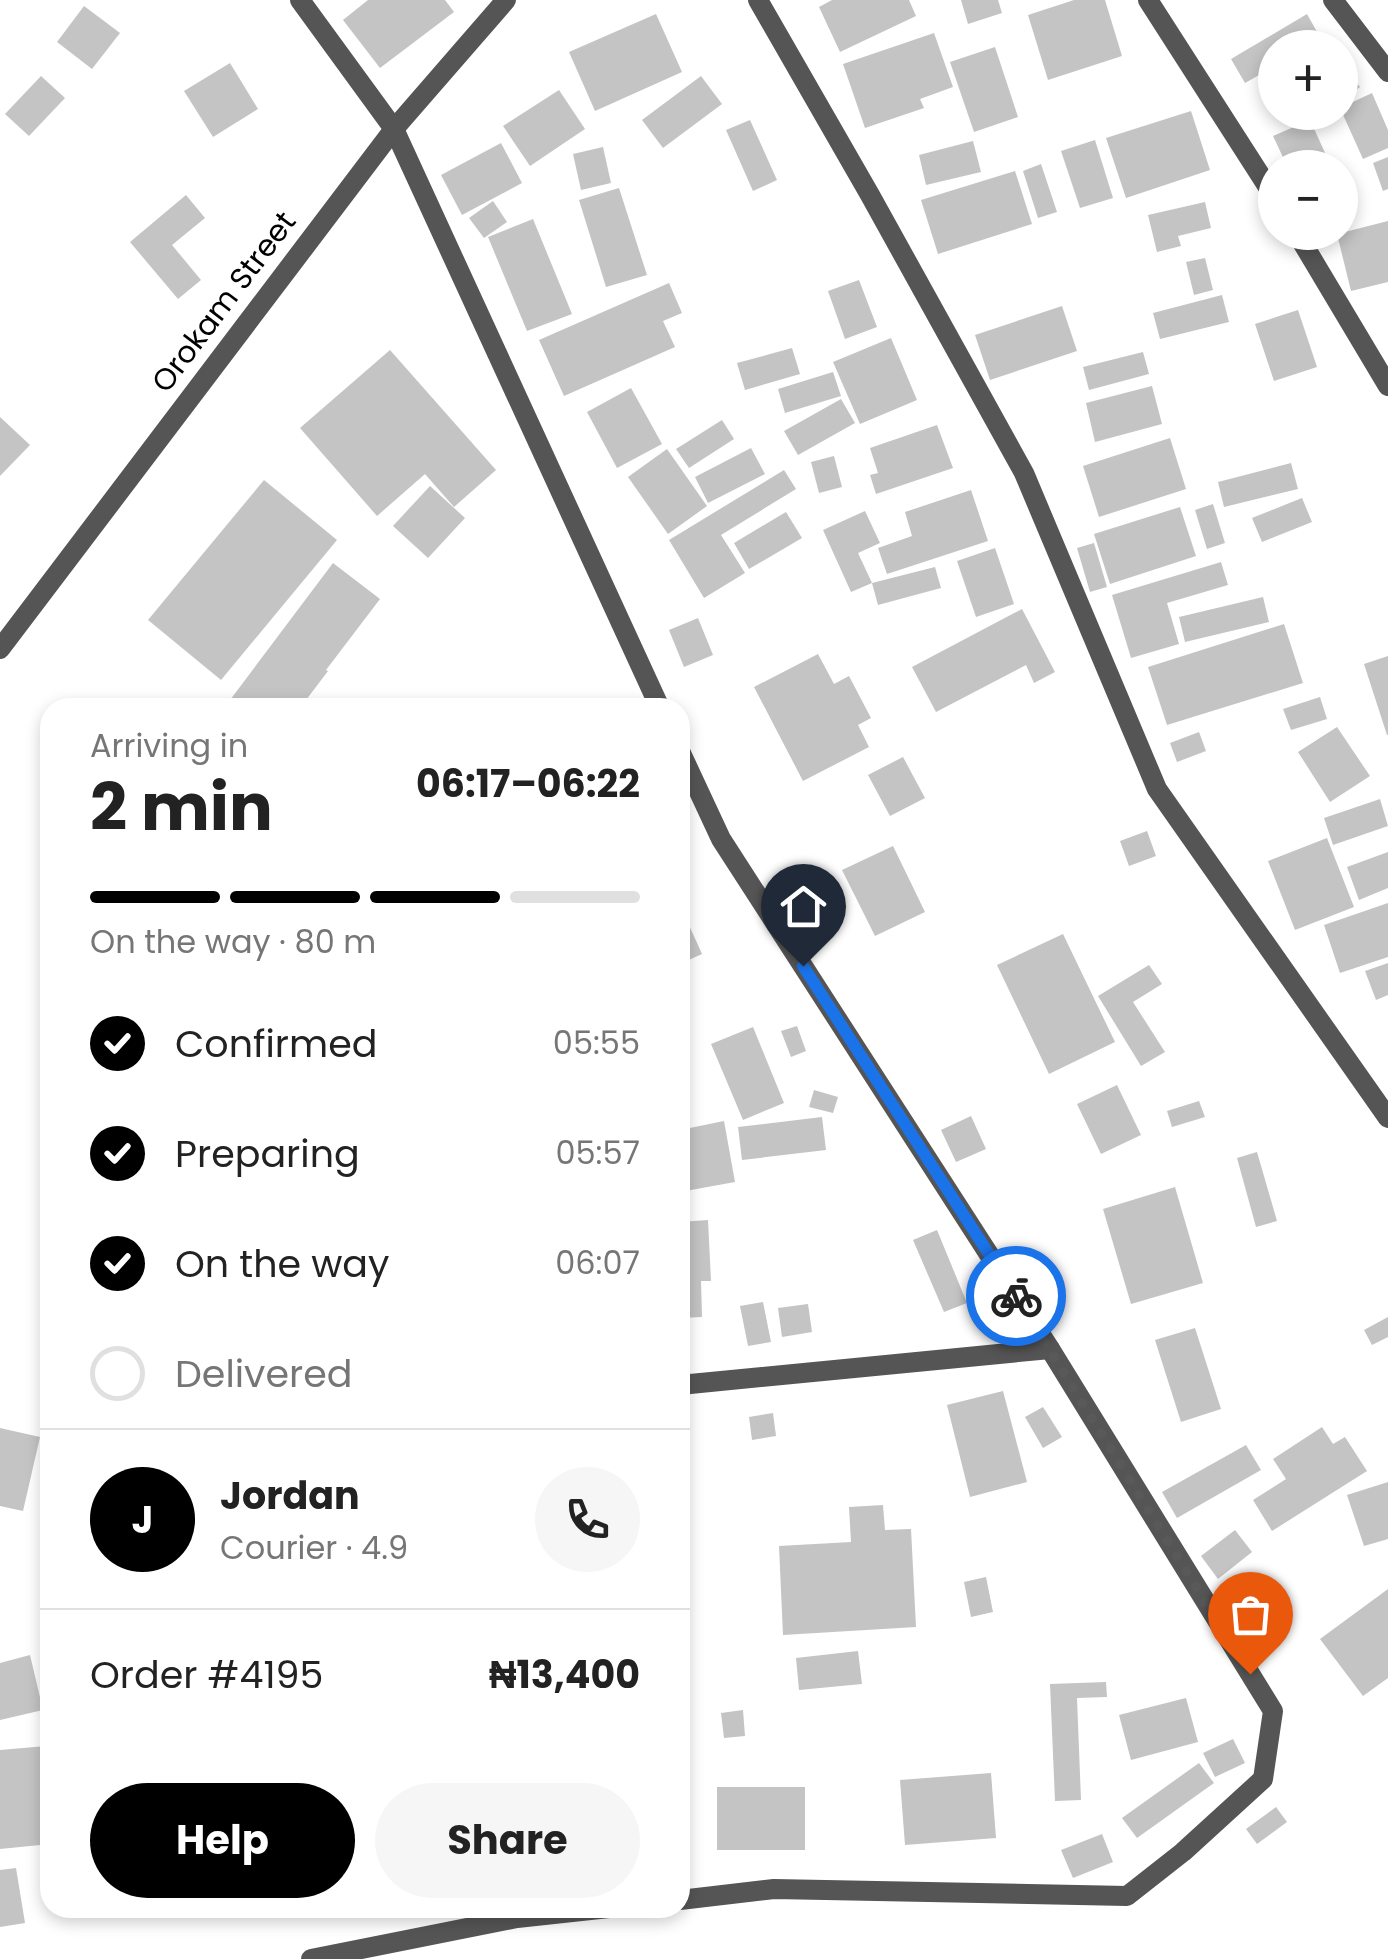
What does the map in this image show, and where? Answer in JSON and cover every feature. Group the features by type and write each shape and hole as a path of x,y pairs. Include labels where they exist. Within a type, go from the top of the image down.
{"street":[{"path":"300,0 394,129 655,698"},
{"name":"Orokam Street","path":"0,649 394,129 506,0"},
{"path":"758,0 1024,473 1157,789 1388,1118"},
{"path":"1148,0 1258,171"},
{"path":"1333,0 1388,72"},
{"path":"1307,250 1388,386"},
{"path":"690,772 721,839 1050,1349 1273,1711 1263,1780 1127,1896 774,1889 690,1899"},
{"path":"690,1384 1050,1349"},
{"path":"311,1959 517,1918"}],"building":[{"path":"368,0 445,0 454,12 380,68 343,20"},
{"path":"832,0 909,0 916,16 840,52 819,7"},
{"path":"961,0 998,0 1002,13 968,24"},
{"path":"1074,0 1105,0 1122,56 1048,80 1028,15"},
{"path":"84,6 120,33 92,69 57,42"},
{"path":"656,14 682,72 595,111 569,52"},
{"path":"1307,14 1316,30 1280,30"},
{"path":"934,33 953,87 920,99 924,108 865,128 843,64"},
{"path":"1258,43 1258,76 1245,83 1231,59"},
{"path":"995,47 1018,117 974,132 950,62"},
{"path":"230,63 258,109 213,137 184,91"},
{"path":"41,76 65,98 29,136 5,114"},
{"path":"701,76 722,104 663,148 642,120"},
{"path":"559,90 585,129 530,166 503,126"},
{"path":"1372,93 1388,130 1388,148 1363,159 1350,130 1358,130 1358,100"},
{"path":"1191,111 1210,170 1126,198 1106,138"},
{"path":"750,120 777,180 753,191 726,130"},
{"path":"1287,130 1315,130 1324,150 1280,150 1273,136"},
{"path":"1095,140 1113,198 1080,208 1061,151"},
{"path":"973,141 981,172 926,185 919,155"},
{"path":"501,143 522,183 462,215 441,175"},
{"path":"603,147 611,183 581,190 573,154"},
{"path":"1388,157 1388,189 1383,191 1373,163"},
{"path":"1041,164 1057,212 1038,218 1023,171"},
{"path":"1015,171 1032,224 938,254 921,200"},
{"path":"619,188 647,275 606,287 579,200"},
{"path":"186,195 205,218 172,245 201,280 178,299 130,242"},
{"path":"493,201 507,222 484,238 469,218"},
{"path":"1205,202 1211,228 1178,236 1181,246 1157,252 1148,215"},
{"path":"533,219 572,314 527,331 488,237"},
{"path":"1388,221 1388,282 1351,291 1341,250 1358,250 1358,229"},
{"path":"1205,258 1213,290 1194,295 1186,262"},
{"path":"859,280 877,327 845,339 828,291"},
{"path":"669,283 682,313 663,321 675,347 564,396 539,340"},
{"path":"1222,295 1229,322 1160,339 1153,313"},
{"path":"1062,306 1077,351 990,380 975,335"},
{"path":"1298,310 1317,367 1274,381 1255,324"},
{"path":"891,338 917,400 860,424 833,362"},
{"path":"792,348 800,374 745,390 737,363"},
{"path":"390,350 496,470 454,507 425,474 377,516 300,428"},
{"path":"1143,352 1149,374 1089,390 1083,367"},
{"path":"833,372 841,396 785,413 778,389"},
{"path":"1152,386 1162,424 1095,442 1086,403"},
{"path":"631,388 662,444 617,468 587,412"},
{"path":"841,399 855,423 798,455 784,431"},
{"path":"0,417 30,445 0,476"},
{"path":"722,420 734,439 689,468 676,449"},
{"path":"937,425 953,468 876,494 870,475 878,473 870,448"},
{"path":"1170,438 1186,489 1099,517 1083,466"},
{"path":"751,448 765,474 708,503 695,477"},
{"path":"667,449 707,506 668,534 628,477"},
{"path":"834,456 842,487 819,493 811,462"},
{"path":"1291,463 1298,489 1224,507 1218,482"},
{"path":"784,470 796,489 721,535 745,573 704,598 669,540"},
{"path":"264,480 337,540 221,680 148,620"},
{"path":"430,486 465,518 428,558 393,526"},
{"path":"971,490 988,541 887,574 878,548 912,536 905,512"},
{"path":"1302,498 1312,522 1262,542 1252,518"},
{"path":"1213,504 1225,543 1207,549 1195,510"},
{"path":"1180,507 1196,556 1110,584 1094,534"},
{"path":"865,511 880,543 858,553 872,583 851,592 823,530"},
{"path":"786,512 802,538 749,569 734,543"},
{"path":"1094,543 1107,587 1090,592 1077,548"},
{"path":"995,548 1014,604 976,617 957,561"},
{"path":"1221,562 1228,585 1167,603 1179,644 1131,658 1112,595"},
{"path":"333,563 380,599 308,698 232,698"},
{"path":"935,567 941,588 878,605 872,583"},
{"path":"1263,597 1269,622 1185,642 1179,617"},
{"path":"1022,609 1055,672 1034,683 1026,665 936,712 912,667"},
{"path":"698,618 713,655 684,667 669,630"},
{"path":"1284,624 1303,683 1167,725 1148,667"},
{"path":"818,654 834,684 849,676 871,718 858,725 869,747 803,781 754,687"},
{"path":"1388,656 1388,735 1387,735 1364,664"},
{"path":"1320,697 1327,719 1291,730 1283,709"},
{"path":"1337,727 1370,776 1330,802 1298,752"},
{"path":"1199,732 1206,751 1177,762 1170,743"},
{"path":"903,757 925,798 890,816 868,775"},
{"path":"1380,799 1388,826 1333,845 1324,818"},
{"path":"1147,831 1156,856 1129,866 1120,841"},
{"path":"1327,838 1354,907 1295,930 1268,861"},
{"path":"893,846 925,912 875,936 842,870"},
{"path":"1388,852 1388,888 1359,900 1347,867"},
{"path":"1388,903 1388,957 1340,973 1324,925"},
{"path":"690,927 702,954 690,959"},
{"path":"1063,934 1115,1042 1049,1074 997,965"},
{"path":"1388,963 1388,995 1376,1000 1365,971"},
{"path":"1149,965 1162,984 1133,1002 1165,1052 1141,1066 1098,996"},
{"path":"797,1026 806,1051 791,1057 781,1031"},
{"path":"753,1027 784,1103 743,1120 711,1044"},
{"path":"1117,1085 1141,1135 1101,1154 1077,1104"},
{"path":"814,1090 838,1097 833,1113 809,1107"},
{"path":"1199,1101 1205,1117 1172,1127 1167,1111"},
{"path":"971,1116 986,1149 956,1162 941,1130"},
{"path":"822,1117 826,1150 742,1160 738,1127"},
{"path":"724,1121 735,1182 690,1190 690,1128"},
{"path":"1257,1152 1277,1221 1256,1227 1237,1158"},
{"path":"1175,1187 1203,1283 1131,1304 1103,1209"},
{"path":"708,1220 711,1281 701,1281 702,1317 690,1318 690,1221"},
{"path":"937,1230 967,1303 944,1312 913,1240"},
{"path":"763,1302 771,1342 748,1346 740,1306"},
{"path":"808,1304 812,1332 782,1337 778,1308"},
{"path":"1388,1317 1388,1337 1372,1345 1364,1330"},
{"path":"1195,1328 1221,1409 1181,1422 1155,1340"},
{"path":"1003,1391 1027,1482 970,1497 947,1405"},
{"path":"1043,1407 1062,1437 1043,1448 1025,1417"},
{"path":"773,1413 776,1436 752,1440 749,1417"},
{"path":"1322,1427 1333,1444 1345,1437 1367,1471 1272,1531 1253,1500 1286,1479 1273,1459"},
{"path":"0,1428 40,1437 23,1511 0,1506"},
{"path":"1246,1445 1261,1470 1177,1518 1162,1492"},
{"path":"1388,1482 1388,1539 1364,1546 1347,1495"},
{"path":"883,1505 885,1530 911,1529 916,1627 783,1635 779,1546 851,1542 849,1507"},
{"path":"1235,1530 1252,1552 1218,1579 1201,1556"},
{"path":"986,1577 993,1612 971,1617 964,1582"},
{"path":"1388,1589 1388,1678 1363,1696 1320,1639"},
{"path":"858,1651 862,1684 799,1690 796,1658"},
{"path":"30,1655 40,1711 0,1720 0,1663"},
{"path":"1106,1682 1107,1697 1077,1698 1081,1800 1055,1801 1050,1684"},
{"path":"1186,1698 1198,1742 1131,1760 1119,1715"},
{"path":"743,1710 745,1736 724,1738 721,1713"},
{"path":"1233,1739 1245,1763 1215,1777 1203,1753"},
{"path":"40,1747 40,1845 0,1849 0,1750"},
{"path":"1199,1763 1214,1783 1137,1838 1122,1818"},
{"path":"991,1773 996,1838 905,1845 900,1780"},
{"path":"717,1787 805,1787 805,1850 717,1850"},
{"path":"1276,1807 1287,1822 1257,1844 1246,1829"},
{"path":"1102,1834 1113,1862 1073,1878 1061,1850"},
{"path":"16,1868 25,1923 0,1927 0,1870"}],"way so far":[{"path":"1016,1296 1250,1674"}],"route":[{"path":"803,966 1016,1296"}]}
